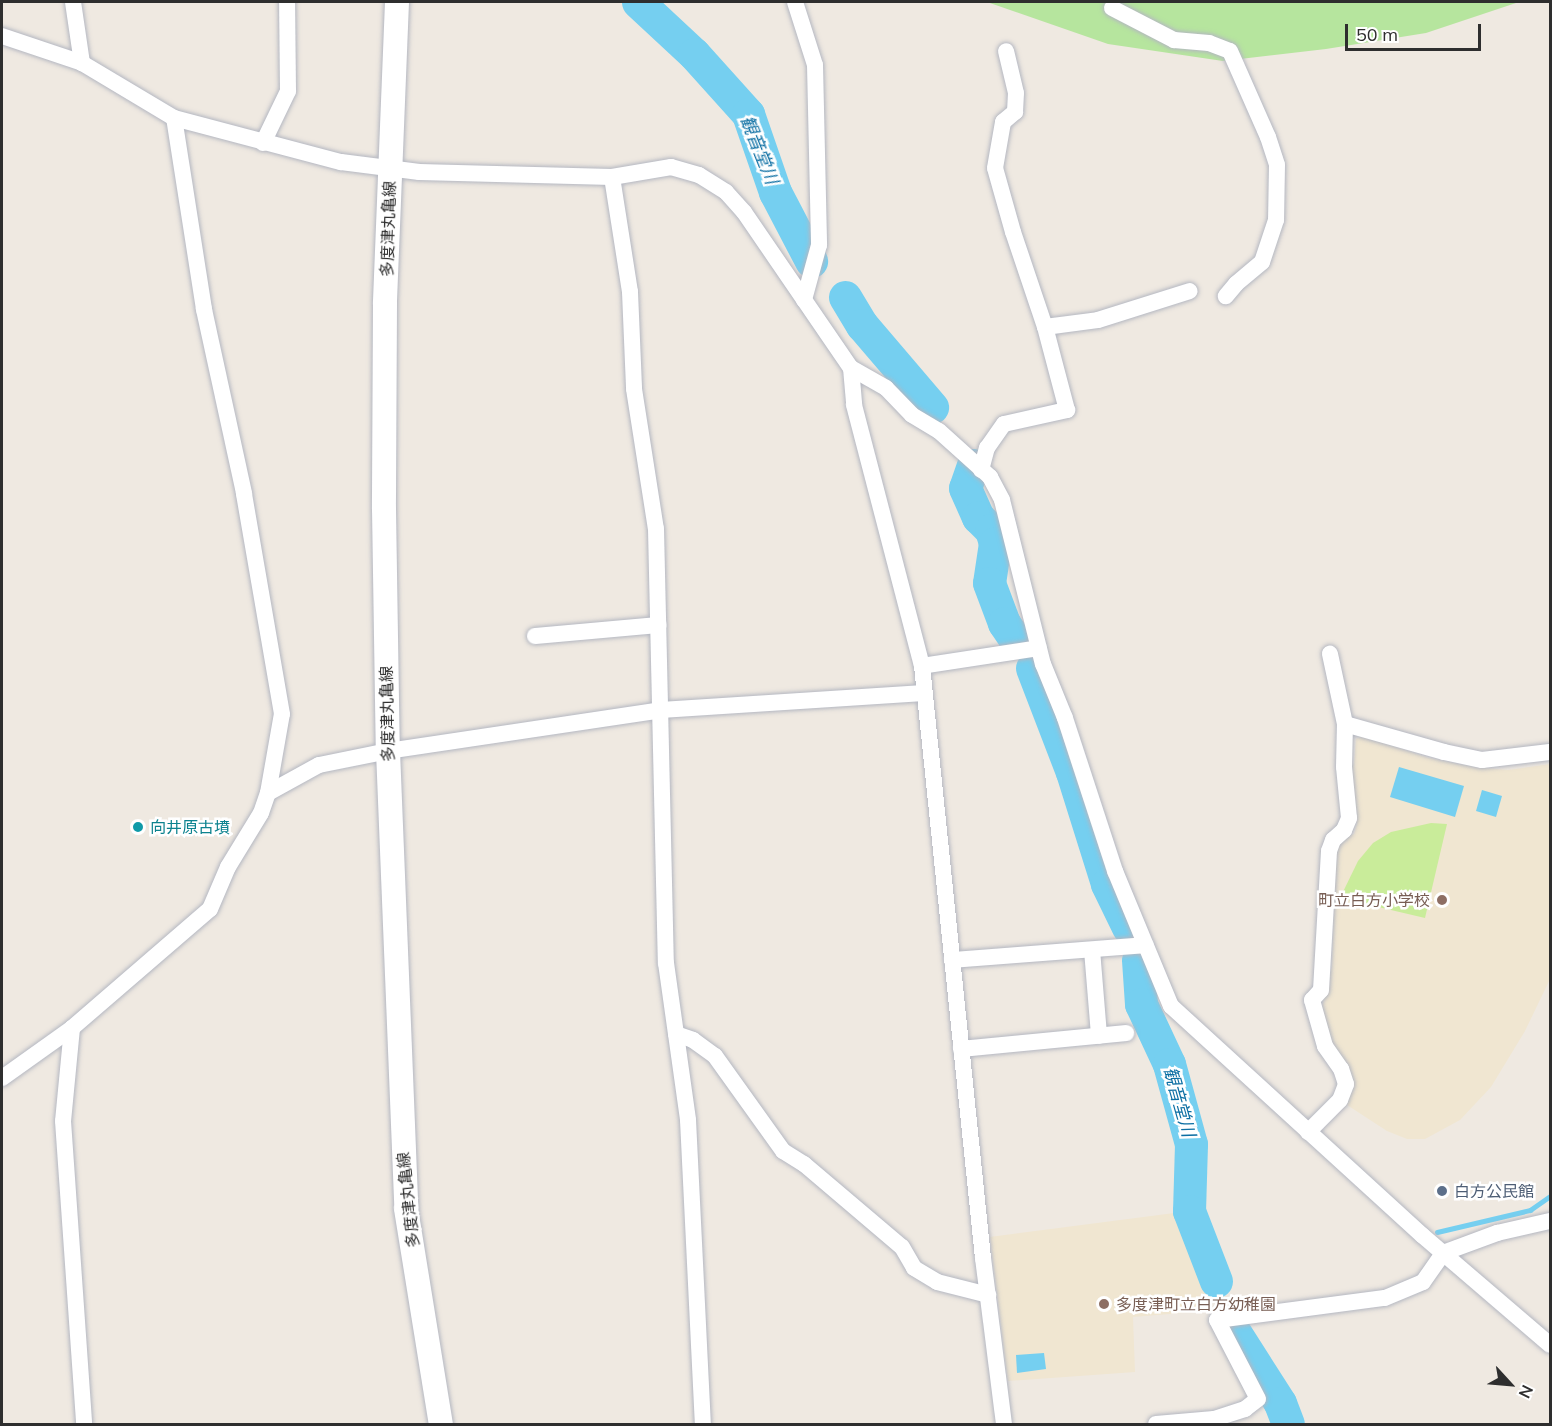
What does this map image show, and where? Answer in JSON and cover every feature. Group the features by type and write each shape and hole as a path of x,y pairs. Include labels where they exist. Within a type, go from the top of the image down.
{"main road":[{"name":"多度津丸亀線","path":"397,2 385,304 384,509 388,751 406,1209 441,1425"}],"street":[{"path":"73,2 82,63"},
{"path":"263,143 288,90 287,2"},
{"path":"795,2 815,65 819,245 804,300"},
{"path":"1112,8 1174,40 1209,43 1230,51 1268,137 1277,165 1276,220 1262,262 1236,284 1226,296"},
{"path":"2,36 82,63 174,118 341,162 391,169 612,177 671,167 699,175 726,192 744,212 851,368 886,388 912,415 939,431 990,477 1002,500 1043,664 1065,718 1115,871 1171,1006 1443,1253 1551,1345"},
{"path":"981,470 987,448 1004,424 1067,410 1045,327 994,168 1003,122 1015,112 1016,93 1006,51"},
{"path":"2,1078 72,1028 210,909 228,867 261,813 268,793 282,714 244,493 204,309 174,118"},
{"path":"612,177 630,292 634,388 656,529 666,963 688,1120 703,1425"},
{"path":"1045,327 1098,320 1190,291"},
{"path":"851,368 854,405 922,666 923,693 939,817 988,1295 1004,1425"},
{"path":"535,636 659,625"},
{"path":"922,666 1039,648"},
{"path":"1308,1131 1340,1100 1346,1084 1341,1069 1325,1046 1312,1000 1321,990 1329,852 1333,840 1344,830 1349,818 1344,767 1345,724 1330,654"},
{"path":"268,793 319,765 388,751 661,710 804,698 923,693"},
{"path":"1345,724 1444,752 1482,760 1551,752"},
{"path":"952,960 1146,945"},
{"path":"1092,950 1099,1036"},
{"path":"72,1028 63,1121 84,1425"},
{"path":"962,1049 1125,1033"},
{"path":"676,1034 693,1040 715,1056 783,1151 804,1164 902,1247 914,1268 937,1281 988,1295"},
{"path":"1156,1425 1214,1419 1245,1409 1258,1399 1217,1320 1385,1298 1423,1282 1443,1253 1497,1233 1551,1221"}],"shaded area":[{"name":"町立白方小学校","path":"1362,736 1429,758 1474,767 1508,770 1550,764 1550,979 1525,1031 1491,1087 1460,1120 1425,1139 1407,1139 1387,1131 1344,1103 1322,1008 1332,966 1336,850 1342,839 1354,834 1357,824 1349,773 1354,763 1356,739"},
{"name":"多度津町立白方幼稚園","path":"1182,1212 1212,1296 1206,1311 1133,1317 1135,1372 1008,1381 990,1237"}],"green space":[{"path":"987,2 1519,2 1426,33 1326,49 1223,61 1108,44"},
{"path":"1431,823 1447,824 1425,918 1340,898 1358,861 1373,843 1391,832"}],"water":[{"path":"1399,767 1464,786 1455,817 1390,797"},
{"path":"1482,790 1502,796 1496,817 1476,811"},
{"path":"1044,1353 1046,1369 1017,1373 1016,1355"}],"waterway":[{"name":"観音堂川","path":"638,2 694,54 748,114 775,192 811,261"},
{"name":"観音堂川","path":"845,297 862,325 932,407"},
{"name":"観音堂川","path":"973,465 965,488 978,517 991,530 995,543 989,583 1004,623 1016,641"},
{"name":"観音堂川","path":"1032,668 1072,772 1107,884 1128,927"},
{"name":"観音堂川","path":"1138,960 1141,1004 1169,1064 1191,1144 1189,1211 1216,1281"},
{"path":"1437,1232 1530,1210 1550,1196"},
{"name":"観音堂川","path":"1234,1331 1280,1403 1288,1424"}],"place":[{"name":"向井原古墳","path":"138,827"},
{"name":"町立白方小学校","path":"1442,900"},
{"name":"白方公民館","path":"1442,1191"},
{"name":"多度津町立白方幼稚園","path":"1104,1304"}]}
